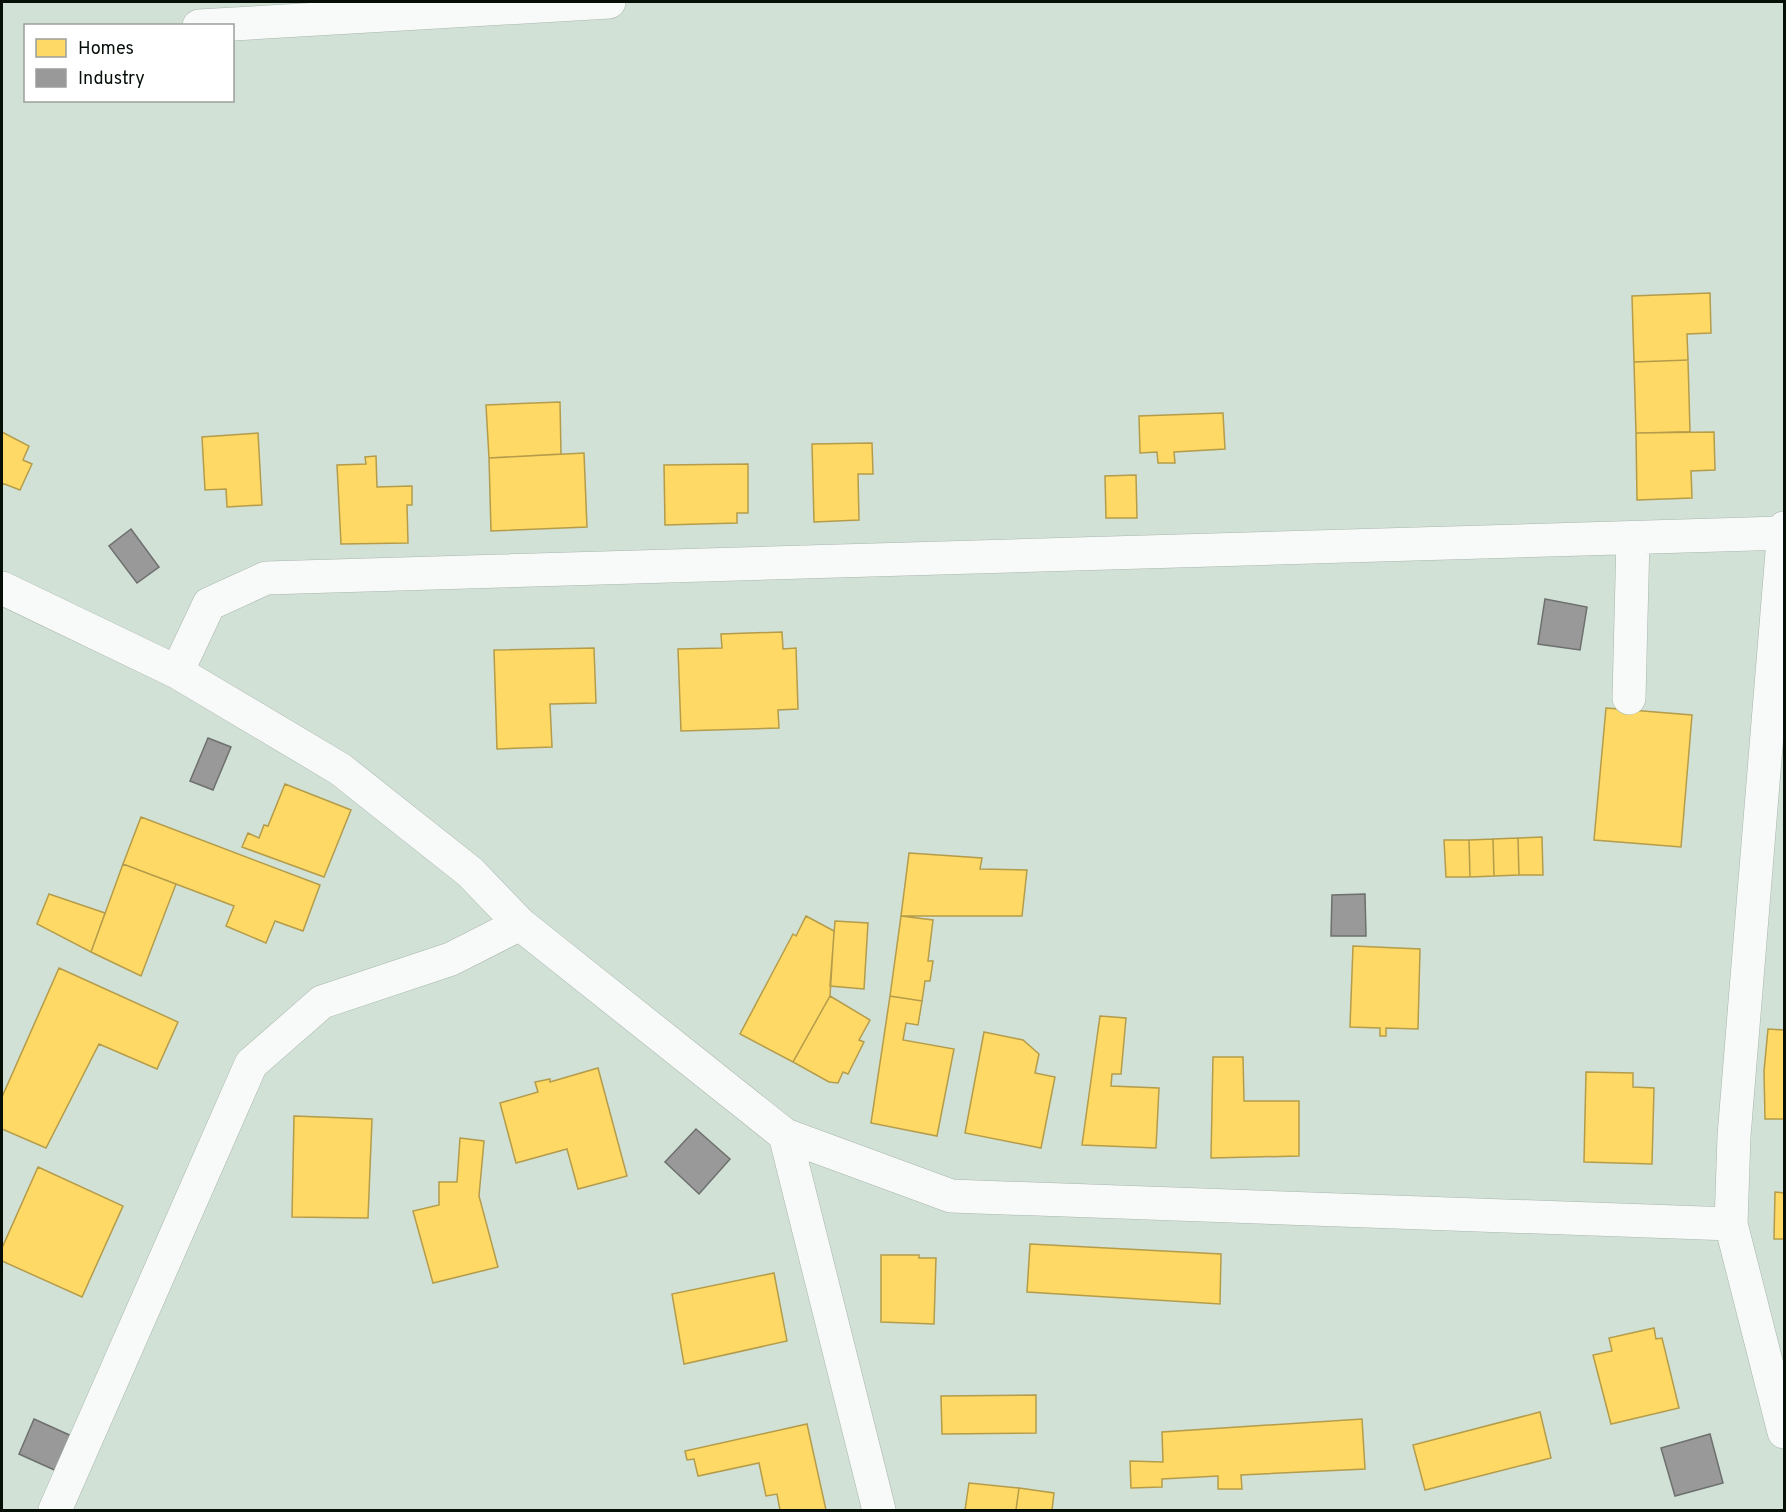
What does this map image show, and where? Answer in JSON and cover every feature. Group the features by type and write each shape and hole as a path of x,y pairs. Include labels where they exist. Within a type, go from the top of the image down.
{"street":[{"path":"233,24 609,2"},
{"path":"177,672 209,604 266,578 1633,538 1784,531 1735,1124 1731,1224 1785,1432"},
{"path":"1629,698 1633,538"},
{"path":"2,588 177,672 340,769 470,872 520,924 785,1135 951,1196 1731,1224"},
{"path":"56,1510 251,1064 322,1002 451,959 520,924"},
{"path":"785,1135 879,1510"}],"building: Homes":[{"path":"1710,293 1711,333 1687,334 1688,360 1634,362 1632,296"},
{"path":"1688,360 1690,432 1636,433 1634,362"},
{"path":"560,402 561,454 489,458 486,405"},
{"path":"1223,413 1225,449 1174,452 1175,463 1158,463 1157,452 1140,453 1139,416"},
{"path":"2,432 29,446 23,460 32,464 20,490 2,483"},
{"path":"1714,432 1715,470 1691,471 1692,498 1637,500 1636,433"},
{"path":"258,433 262,505 227,507 226,489 205,490 202,437"},
{"path":"872,443 873,474 858,474 859,520 814,522 812,444"},
{"path":"584,453 587,527 491,531 489,458"},
{"path":"376,456 377,487 412,486 412,505 407,505 408,543 341,544 337,465 366,464 365,457"},
{"path":"748,464 748,513 737,513 737,523 665,525 664,465"},
{"path":"1136,475 1137,518 1106,518 1105,476"},
{"path":"782,632 783,649 796,648 798,709 778,710 779,728 681,731 678,649 722,648 721,634"},
{"path":"594,648 596,703 550,704 552,747 497,749 494,650"},
{"path":"1606,708 1692,715 1681,847 1594,840"},
{"path":"285,784 351,810 324,877 242,847 248,833 259,838 264,825 268,826"},
{"path":"141,817 320,885 303,931 275,921 266,943 226,926 234,906 123,864"},
{"path":"1542,837 1543,875 1519,875 1518,838"},
{"path":"1518,838 1519,875 1494,876 1493,839"},
{"path":"1493,839 1494,876 1470,877 1469,840"},
{"path":"1444,840 1469,840 1470,877 1446,877"},
{"path":"909,853 982,858 980,869 1027,870 1022,916 901,916"},
{"path":"123,864 176,884 141,976 91,952"},
{"path":"49,894 105,913 91,952 37,924"},
{"path":"806,916 834,931 830,996 793,1062 740,1034 793,934 796,936"},
{"path":"901,916 933,920 928,961 933,961 930,981 925,981 922,1001 890,996"},
{"path":"835,921 868,923 864,989 830,986"},
{"path":"1353,946 1420,949 1418,1029 1386,1028 1386,1036 1380,1036 1380,1028 1350,1027"},
{"path":"59,968 178,1022 157,1069 99,1044 46,1148 2,1129 2,1097"},
{"path":"830,996 870,1020 859,1040 864,1042 848,1074 843,1072 838,1083 829,1082 793,1062"},
{"path":"890,996 922,1001 918,1025 906,1023 903,1040 954,1049 937,1136 871,1123"},
{"path":"1100,1016 1126,1018 1121,1074 1112,1074 1111,1086 1159,1088 1156,1148 1082,1145"},
{"path":"1768,1029 1784,1030 1784,1119 1765,1119 1764,1071"},
{"path":"984,1032 1023,1040 1039,1054 1035,1073 1055,1077 1041,1148 965,1133"},
{"path":"1213,1057 1243,1057 1244,1101 1299,1101 1299,1156 1211,1158"},
{"path":"598,1068 627,1176 578,1189 567,1149 516,1163 500,1103 538,1092 535,1082 550,1079 550,1082"},
{"path":"1586,1072 1633,1073 1633,1087 1654,1088 1652,1164 1584,1162"},
{"path":"294,1116 372,1119 368,1218 292,1217"},
{"path":"460,1138 484,1141 479,1196 498,1267 433,1283 413,1211 439,1205 439,1182 457,1182"},
{"path":"38,1167 123,1206 82,1297 2,1261 2,1248"},
{"path":"1775,1192 1784,1193 1784,1239 1774,1239"},
{"path":"1030,1244 1221,1254 1220,1304 1027,1292"},
{"path":"881,1255 919,1255 919,1258 936,1258 934,1324 881,1322"},
{"path":"774,1273 787,1341 684,1364 672,1294"},
{"path":"1654,1328 1656,1339 1662,1338 1679,1408 1611,1424 1593,1355 1612,1351 1609,1338"},
{"path":"1036,1395 1036,1433 942,1434 941,1396"},
{"path":"1540,1412 1551,1458 1425,1490 1413,1445"},
{"path":"1362,1419 1365,1469 1241,1475 1242,1489 1218,1489 1218,1476 1162,1479 1162,1487 1131,1488 1130,1461 1163,1462 1162,1432"},
{"path":"807,1424 826,1510 780,1510 777,1494 766,1496 759,1463 698,1476 694,1459 687,1460 685,1451"},
{"path":"969,1483 1019,1488 1016,1510 965,1510"},
{"path":"1019,1488 1054,1493 1052,1510 1016,1510"}],"building: Industry":[{"path":"131,529 159,567 137,583 109,546"},
{"path":"1545,599 1587,607 1580,650 1538,644"},
{"path":"208,738 231,747 213,790 190,781"},
{"path":"1365,894 1366,936 1331,936 1332,895"},
{"path":"696,1129 730,1159 699,1194 665,1162"},
{"path":"34,1419 76,1438 61,1473 19,1454"},
{"path":"1710,1434 1723,1483 1675,1496 1661,1448"}]}
